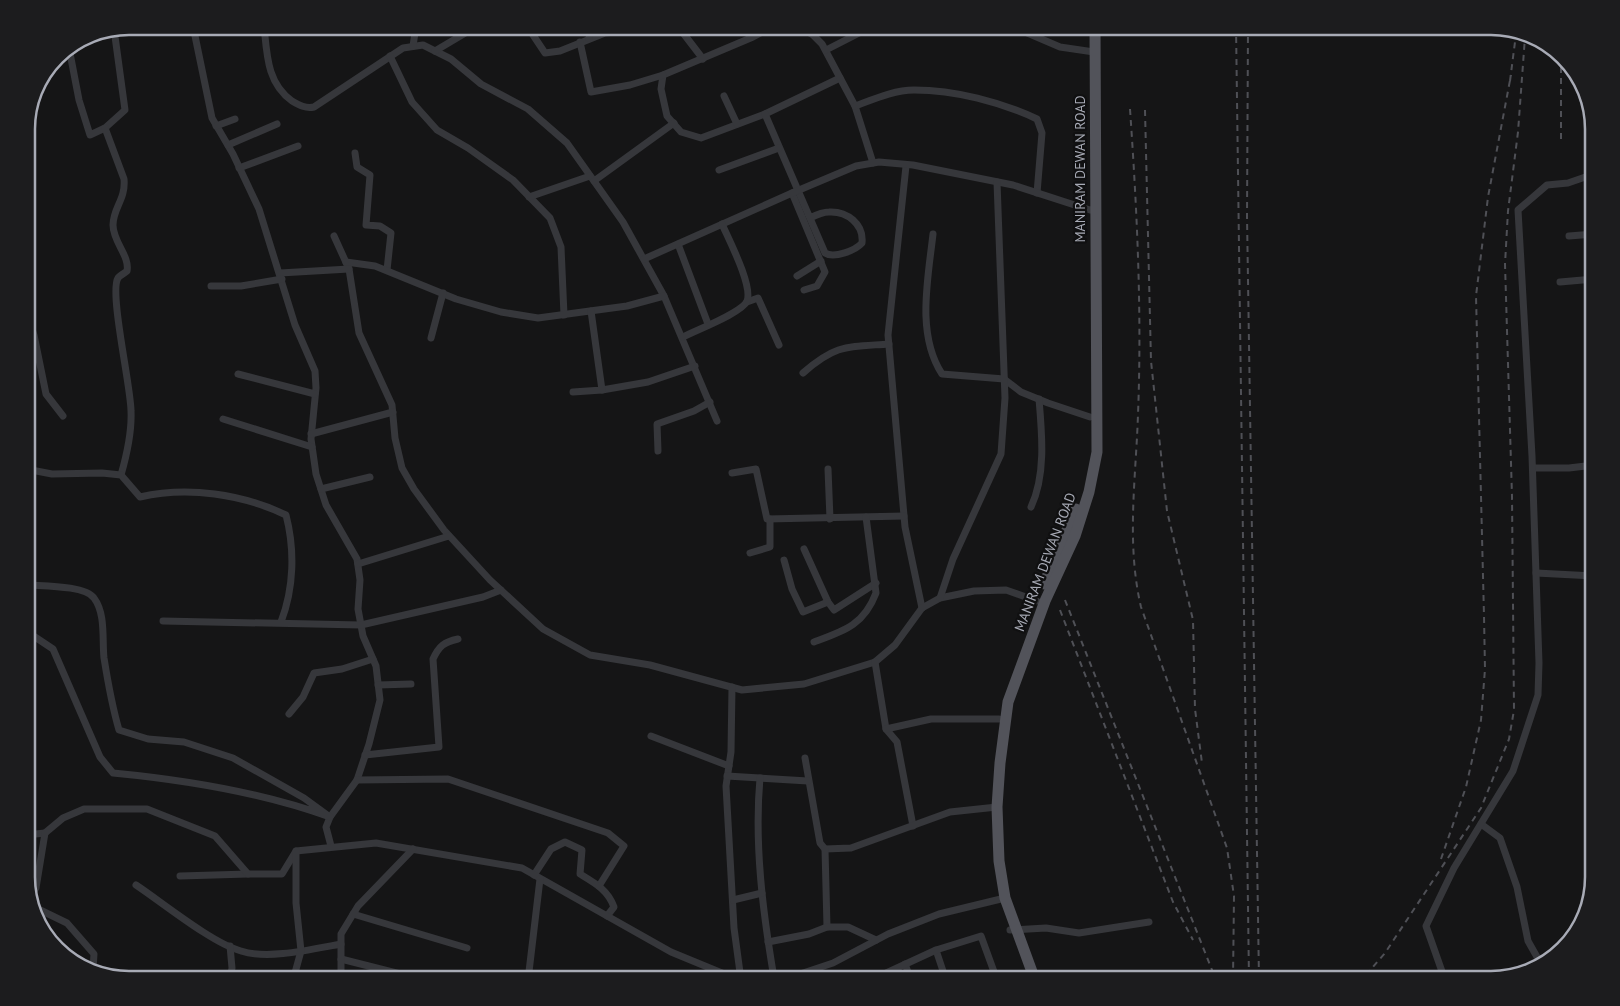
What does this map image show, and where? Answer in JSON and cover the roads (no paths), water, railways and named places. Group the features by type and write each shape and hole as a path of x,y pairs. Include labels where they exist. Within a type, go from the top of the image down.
{"main road":[{"name":"MANIRAM DEWAN ROAD","path":"994,808 1008,702 1045,601 1075,536 1089,492 1097,452 1092,52 1090,35"},
{"name":"MANIRAM DEWAN ROAD","path":"1092,52 1094,35"},
{"name":"MANIRAM DEWAN ROAD","path":"1025,971 1002,898 993,862 999,719 1002,703 1037,601 1083,493 1091,453 1093,210"},
{"name":"MANIRAM DEWAN ROAD","path":"1013,929 1031,971"}],"street":[{"path":"195,35 212,118 228,145 259,209 295,325 316,371 316,394 311,434 321,489 326,505 357,559 358,564 358,609 361,625 373,659 380,700 357,780 330,817 326,827 331,846"},
{"path":"265,35 268,61 278,90 295,103 306,108 314,107 404,48 423,46 451,59 481,84 528,109 567,143 623,222 664,296 710,402 716,421"},
{"path":"413,46 415,35"},
{"path":"435,50 462,35"},
{"path":"533,35 545,53 560,51 599,35"},
{"path":"685,35 703,59"},
{"path":"580,42 591,92 630,85 663,75 754,35"},
{"path":"814,35 826,50 855,106 873,163"},
{"path":"826,50 855,35"},
{"path":"1032,35 1060,47 1092,52"},
{"path":"70,56 79,100 90,135 106,128 125,110 115,36"},
{"path":"390,56 412,102 437,130 468,148 513,180 550,218 561,246 564,314"},
{"path":"663,75 662,89 668,116 681,132 701,138 765,114 840,78"},
{"path":"855,106 886,95 913,90 954,94 1018,110 1037,119 1042,133 1037,193"},
{"path":"724,96 737,124"},
{"path":"765,114 826,272 817,286 804,290"},
{"path":"216,126 235,119"},
{"path":"529,197 592,179 674,123"},
{"path":"228,145 277,124"},
{"path":"106,128 124,179 125,188 113,225 116,239 128,264 127,271 118,278 115,290 122,345 129,376 131,411 131,435 121,475"},
{"path":"239,168 298,146"},
{"path":"719,170 779,148"},
{"path":"355,152 357,167 370,175 366,226 380,226 391,233 387,270"},
{"path":"644,259 795,191 856,166 873,163 913,165 996,182 1093,210"},
{"path":"906,166 889,344 904,516 922,608"},
{"path":"1443,971 1426,926 1434,914 1454,868 1514,771 1538,695 1539,663 1533,468 1518,210 1547,185 1568,184 1585,177"},
{"path":"940,598 954,559 1002,454 1005,398 996,182"},
{"path":"795,191 810,218 825,253 829,255 858,248 862,243 861,231 857,222 851,218 826,212 810,218"},
{"path":"722,224 749,289 747,302"},
{"path":"933,234 927,284 926,334 933,360 942,374 1004,379 1021,392 1090,417"},
{"path":"1569,236 1585,235"},
{"path":"334,236 347,266 359,333 392,405 395,438 402,468 414,489 449,536 543,630 590,655 650,666 742,690 804,684 875,662 895,646 922,608 940,598 974,591 1006,590 1037,601"},
{"path":"678,244 708,324"},
{"path":"797,276 821,261"},
{"path":"211,286 242,286 281,276 347,266 375,266 443,293 501,312 538,318 627,306 664,296"},
{"path":"1560,282 1585,280"},
{"path":"431,338 443,293"},
{"path":"682,337 739,310 747,302 758,298 779,345"},
{"path":"591,311 602,390"},
{"path":"35,341 46,394 64,416"},
{"path":"803,373 826,354 840,348 889,344"},
{"path":"573,392 602,390 648,382 695,366"},
{"path":"238,374 316,394"},
{"path":"1031,507 1041,468 1039,399"},
{"path":"658,451 657,424 694,411 710,402"},
{"path":"311,434 393,412"},
{"path":"223,419 312,447"},
{"path":"1533,468 1585,466"},
{"path":"732,472 756,469 767,519 904,516"},
{"path":"828,469 830,519"},
{"path":"35,471 52,474 102,473 121,475 140,497 158,493 226,495 262,504 286,515 290,530 292,568 290,598 281,622"},
{"path":"321,489 370,477"},
{"path":"814,642 845,630 860,621 872,604 876,593 876,583 866,517"},
{"path":"750,552 770,547 770,519"},
{"path":"358,564 449,536"},
{"path":"804,550 831,608 837,609 876,583"},
{"path":"784,560 792,589 803,612 828,602"},
{"path":"1536,573 1585,576"},
{"path":"35,585 82,590 94,597 102,620 110,693 119,730 148,740 184,742 233,758 304,798 330,817"},
{"path":"163,621 361,625 482,597 501,590"},
{"path":"35,637 53,649 100,757 113,773 237,791 300,806 330,817"},
{"path":"366,754 439,747 432,659 444,642 458,639"},
{"path":"289,714 303,698 314,673 342,669 373,659"},
{"path":"875,662 886,728 897,742 912,826"},
{"path":"378,685 411,684"},
{"path":"732,687 726,786 739,971"},
{"path":"886,728 931,719 999,719"},
{"path":"651,736 728,766"},
{"path":"805,758 820,843 826,849 827,927"},
{"path":"727,776 808,781"},
{"path":"760,778 758,798 762,893 768,942 776,971"},
{"path":"357,780 448,779 608,833 624,846 599,886"},
{"path":"826,849 851,848 950,812 994,808"},
{"path":"35,834 44,833 63,818 84,809 147,809 215,836 248,874"},
{"path":"1481,824 1500,838 1517,888 1528,941 1538,958"},
{"path":"36,888 44,833"},
{"path":"529,971 537,877 552,849 565,842 582,850 580,874 599,886 611,898 614,907 607,916"},
{"path":"296,851 376,843 522,868 671,952 713,971"},
{"path":"340,971 341,934 358,906 413,849"},
{"path":"180,876 282,874 296,851"},
{"path":"295,971 301,951 296,903 296,851"},
{"path":"136,885 241,952 282,954 341,944"},
{"path":"733,900 762,893"},
{"path":"806,971 833,963 876,940 939,914 1002,898"},
{"path":"42,911 67,923 76,932 94,954 93,964"},
{"path":"353,914 467,948"},
{"path":"1013,929 1046,928 1079,933 1149,922"},
{"path":"768,942 808,934 827,927 848,927 876,940"},
{"path":"890,971 936,950 981,936 994,971"},
{"path":"230,946 232,971"},
{"path":"936,950 943,971"},
{"path":"341,959 388,971"},
{"path":"905,964 908,971"}],"railway":[{"path":"1236,35 1249,971"},
{"path":"1248,35 1247,217 1259,971"},
{"path":"1510,81 1516,38"},
{"path":"1369,971 1385,953 1481,808 1509,739 1514,710 1512,496 1505,264 1508,211 1518,132 1525,41"},
{"path":"1561,66 1561,139"},
{"path":"1441,859 1466,787 1481,720 1485,669 1476,296 1488,197 1511,75"},
{"path":"1130,109 1137,223 1139,299 1139,376 1133,510 1136,583 1141,607 1227,848 1234,896 1233,971"},
{"path":"1145,110 1151,361 1167,511 1193,620 1195,709 1202,763"},
{"path":"1065,600 1212,971"},
{"path":"1060,610 1173,902 1193,940"}]}
